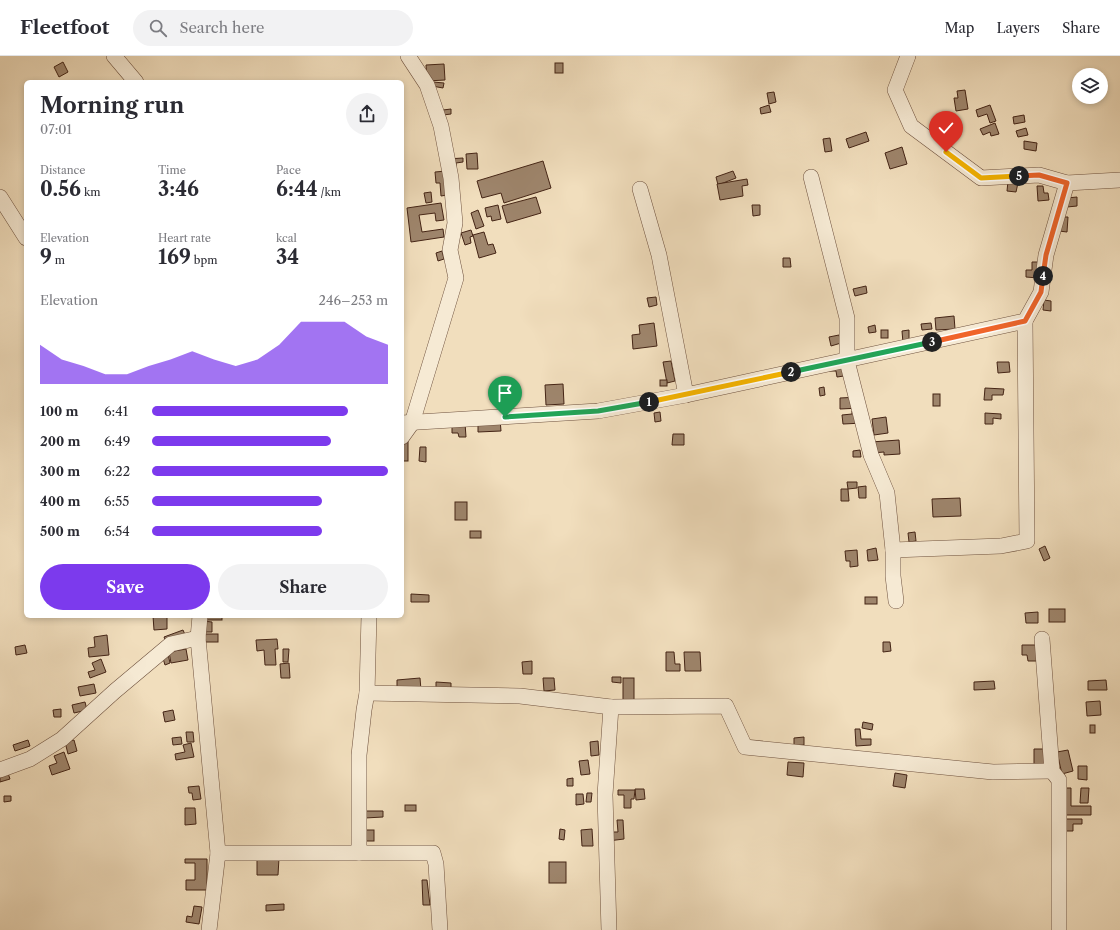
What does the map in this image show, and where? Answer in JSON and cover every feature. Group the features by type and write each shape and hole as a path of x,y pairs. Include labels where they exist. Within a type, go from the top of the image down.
{"street":[{"path":"114,56 134,80"},
{"path":"408,56 427,85 441,126 451,178 455,223 450,250 456,278 407,423 598,411 686,395 1025,321"},
{"path":"908,56 895,90 911,126 981,178 1039,175 1067,183 1120,180"},
{"path":"811,177 847,318 847,361 871,455 887,493 893,550 896,601"},
{"path":"893,550 1001,546 1027,541 1025,321 1041,292 1046,255 1067,183"},
{"path":"640,188 659,254 686,395"},
{"path":"0,197 24,235"},
{"path":"200,618 198,638 218,853 209,930"},
{"path":"359,852 359,755 364,710 368,693 369,618"},
{"path":"0,770 30,759 62,739 115,691 171,644 198,638"},
{"path":"1042,639 1052,771 1060,780 1059,930"},
{"path":"368,693 520,696 611,707 726,706 745,747 992,772 1052,771"},
{"path":"609,930 605,795 611,707"},
{"path":"218,853 433,853 436,864 440,930"}],"building":[{"path":"63,62 68,72 59,77 54,67"},
{"path":"555,63 563,63 563,73 555,73"},
{"path":"444,64 445,80 427,81 426,65"},
{"path":"433,82 444,83 443,88 432,86"},
{"path":"965,90 968,109 956,111 954,98 958,98 957,91"},
{"path":"774,92 776,102 769,104 767,93"},
{"path":"769,105 771,112 761,114 760,108"},
{"path":"990,105 996,121 990,123 987,114 978,117 976,110"},
{"path":"451,109 451,114 443,115 443,110"},
{"path":"1024,115 1025,122 1014,124 1013,117"},
{"path":"954,117 958,133 945,136 941,120"},
{"path":"995,123 999,134 991,136 990,132 983,135 980,129"},
{"path":"1026,128 1028,135 1018,137 1016,131"},
{"path":"866,132 869,141 849,148 846,139"},
{"path":"830,138 832,151 825,152 823,139"},
{"path":"1024,141 1037,143 1036,151 1024,149"},
{"path":"902,147 907,164 890,169 885,153"},
{"path":"477,153 478,169 467,169 466,154"},
{"path":"463,158 463,162 456,163 457,177 447,159"},
{"path":"543,161 551,188 504,203 501,193 482,198 477,181"},
{"path":"446,171 447,195 441,196 440,183 436,183 435,172"},
{"path":"733,171 736,178 718,185 716,177"},
{"path":"747,179 748,185 742,186 743,196 720,200 717,184"},
{"path":"1008,181 1018,183 1016,192 1007,191"},
{"path":"1037,186 1043,186 1044,193 1048,193 1049,200 1038,201"},
{"path":"431,192 432,202 426,203 424,193"},
{"path":"536,197 541,213 507,223 502,206"},
{"path":"1077,197 1077,206 1067,207 1067,198"},
{"path":"441,203 444,220 436,221 435,213 419,215 422,232 443,229 444,237 411,242 407,208"},
{"path":"498,205 501,219 492,221 491,216 487,217 485,208"},
{"path":"752,205 760,205 760,215 753,216"},
{"path":"478,210 484,226 476,229 471,213"},
{"path":"1059,217 1068,217 1067,232 1059,231"},
{"path":"471,230 473,236 470,237 471,243 465,245 461,233"},
{"path":"484,232 488,245 493,244 496,253 479,258 473,235"},
{"path":"442,251 444,259 438,261 436,253"},
{"path":"783,258 790,258 791,267 783,267"},
{"path":"1032,262 1039,262 1038,278 1026,277 1026,270 1032,270"},
{"path":"866,286 867,293 855,296 853,289"},
{"path":"656,297 657,305 649,307 647,298"},
{"path":"1044,300 1051,301 1051,311 1043,310"},
{"path":"954,316 955,329 936,330 935,318"},
{"path":"654,323 657,346 633,349 632,335 640,334 639,325"},
{"path":"931,323 932,329 922,330 921,324"},
{"path":"875,325 876,332 869,333 868,327"},
{"path":"881,330 888,330 888,338 881,338"},
{"path":"909,330 909,343 903,343 902,331"},
{"path":"839,335 841,343 831,346 829,337"},
{"path":"671,361 675,381 667,383 663,362"},
{"path":"997,362 1009,362 1010,372 998,373"},
{"path":"843,365 844,376 837,377 836,371 829,371"},
{"path":"660,380 667,380 667,386 660,386"},
{"path":"563,384 564,404 546,405 545,385"},
{"path":"824,387 825,395 820,396 819,388"},
{"path":"985,388 1004,389 1003,395 992,395 992,400 984,400"},
{"path":"933,394 940,394 940,406 933,406"},
{"path":"860,397 861,408 840,409 840,398"},
{"path":"863,410 864,423 843,424 842,415 852,414 852,411"},
{"path":"660,412 661,421 655,422 654,413"},
{"path":"985,413 1001,414 1001,419 993,418 993,424 985,424"},
{"path":"886,417 888,433 874,435 872,419"},
{"path":"500,419 501,431 478,432 478,420"},
{"path":"465,423 466,437 459,437 458,433 452,433 452,424"},
{"path":"673,434 684,434 684,445 672,445"},
{"path":"899,440 900,454 884,455 884,452 872,453 871,442"},
{"path":"404,441 408,441 408,461 404,461"},
{"path":"420,447 426,447 426,462 419,461"},
{"path":"860,450 861,457 853,457 853,451"},
{"path":"847,482 857,482 857,488 848,489"},
{"path":"866,486 866,498 859,498 858,487"},
{"path":"841,489 848,489 849,501 841,501"},
{"path":"960,498 961,516 933,517 932,499"},
{"path":"455,502 467,502 467,520 455,520"},
{"path":"470,531 481,531 481,538 470,538"},
{"path":"915,532 916,541 909,542 908,533"},
{"path":"1045,546 1050,558 1044,561 1039,549"},
{"path":"876,548 878,560 868,561 867,550"},
{"path":"857,550 858,566 850,567 850,561 846,561 845,551"},
{"path":"411,594 429,595 429,602 411,602"},
{"path":"865,597 877,597 877,604 865,604"},
{"path":"1049,609 1065,609 1065,622 1049,622"},
{"path":"1038,612 1038,623 1026,623 1025,613"},
{"path":"153,618 167,618 167,629 154,630"},
{"path":"204,618 222,618 222,620 204,620"},
{"path":"203,621 212,622 212,632 203,632"},
{"path":"183,630 186,637 167,644 164,637"},
{"path":"196,634 218,634 218,642 196,642"},
{"path":"107,635 109,655 89,657 88,648 95,647 94,637"},
{"path":"277,639 278,649 275,649 276,665 265,665 264,650 257,651 256,640"},
{"path":"883,642 890,642 891,651 883,652"},
{"path":"25,645 27,653 16,655 15,647"},
{"path":"1022,645 1037,645 1038,661 1028,661 1027,655 1022,655"},
{"path":"186,649 188,660 171,663 169,652"},
{"path":"283,649 289,649 288,662 283,662"},
{"path":"666,652 674,652 675,664 680,664 680,671 666,671"},
{"path":"684,652 700,652 701,671 685,671"},
{"path":"168,654 170,663 165,665 162,655"},
{"path":"101,659 106,672 90,678 88,672 95,670 92,663"},
{"path":"532,661 532,674 523,674 522,662"},
{"path":"289,663 290,678 281,678 280,664"},
{"path":"612,677 621,677 621,683 612,682"},
{"path":"420,678 421,690 397,691 397,680"},
{"path":"543,678 554,678 555,690 544,691"},
{"path":"623,678 634,678 634,700 623,700"},
{"path":"1106,680 1107,690 1088,690 1088,681"},
{"path":"994,681 995,689 974,690 974,682"},
{"path":"436,682 451,683 451,688 436,696"},
{"path":"94,684 96,693 80,696 78,687"},
{"path":"1100,701 1101,715 1087,716 1086,702"},
{"path":"85,702 87,710 74,713 72,705"},
{"path":"61,709 61,717 54,717 53,710"},
{"path":"173,710 175,720 165,722 163,712"},
{"path":"863,722 873,724 872,730 862,728"},
{"path":"1090,725 1095,725 1095,733 1090,733"},
{"path":"855,729 860,729 861,739 871,739 871,745 856,746"},
{"path":"186,732 193,732 194,742 187,742"},
{"path":"181,737 182,744 173,745 172,738"},
{"path":"804,737 804,745 794,746 794,738"},
{"path":"28,740 30,746 15,751 13,745"},
{"path":"74,740 77,751 68,754 65,742"},
{"path":"598,741 599,755 591,756 590,742"},
{"path":"191,743 194,757 176,760 175,754 185,752 183,745"},
{"path":"1034,749 1050,749 1051,764 1034,765"},
{"path":"1068,750 1073,771 1062,774 1057,752"},
{"path":"64,752 70,769 52,775 49,766 57,763 54,756"},
{"path":"588,760 590,774 581,775 579,761"},
{"path":"788,762 804,763 803,777 787,775"},
{"path":"1078,766 1087,766 1087,780 1078,779"},
{"path":"8,773 10,779 0,782 0,775"},
{"path":"895,773 907,775 905,788 893,786"},
{"path":"573,778 573,786 567,786 567,779"},
{"path":"199,786 201,799 193,800 192,793 189,793 188,787"},
{"path":"1062,788 1071,788 1071,806 1091,806 1091,815 1062,815"},
{"path":"1081,788 1089,788 1088,803 1080,803"},
{"path":"635,789 644,789 645,799 636,800"},
{"path":"618,790 635,790 634,799 631,799 631,808 624,808 624,795 618,795"},
{"path":"587,793 592,793 591,802 586,802"},
{"path":"576,794 583,794 584,804 576,805"},
{"path":"4,796 11,796 11,801 4,802"},
{"path":"405,805 416,805 416,811 405,811"},
{"path":"185,808 195,808 196,824 185,825"},
{"path":"365,811 383,811 383,817 365,818"},
{"path":"1065,819 1082,819 1082,824 1073,824 1073,831 1065,831"},
{"path":"617,820 623,820 624,839 608,841 608,832 618,832"},
{"path":"560,829 565,830 564,840 559,839"},
{"path":"592,829 593,846 582,846 581,830"},
{"path":"365,830 374,830 374,841 365,841"},
{"path":"257,858 279,858 278,875 257,875"},
{"path":"185,859 207,859 207,890 186,890 186,880 195,880 195,863 185,863"},
{"path":"549,862 566,862 566,883 549,883"},
{"path":"422,880 427,880 430,905 423,905"},
{"path":"284,904 284,910 266,911 266,905"},
{"path":"194,906 202,907 199,924 186,922 187,916 192,917"}],"route":[{"path":"505,417 598,411 686,395 858,359 1025,321 1041,292 1046,255 1067,183 1039,175 981,178 946,152"}]}
